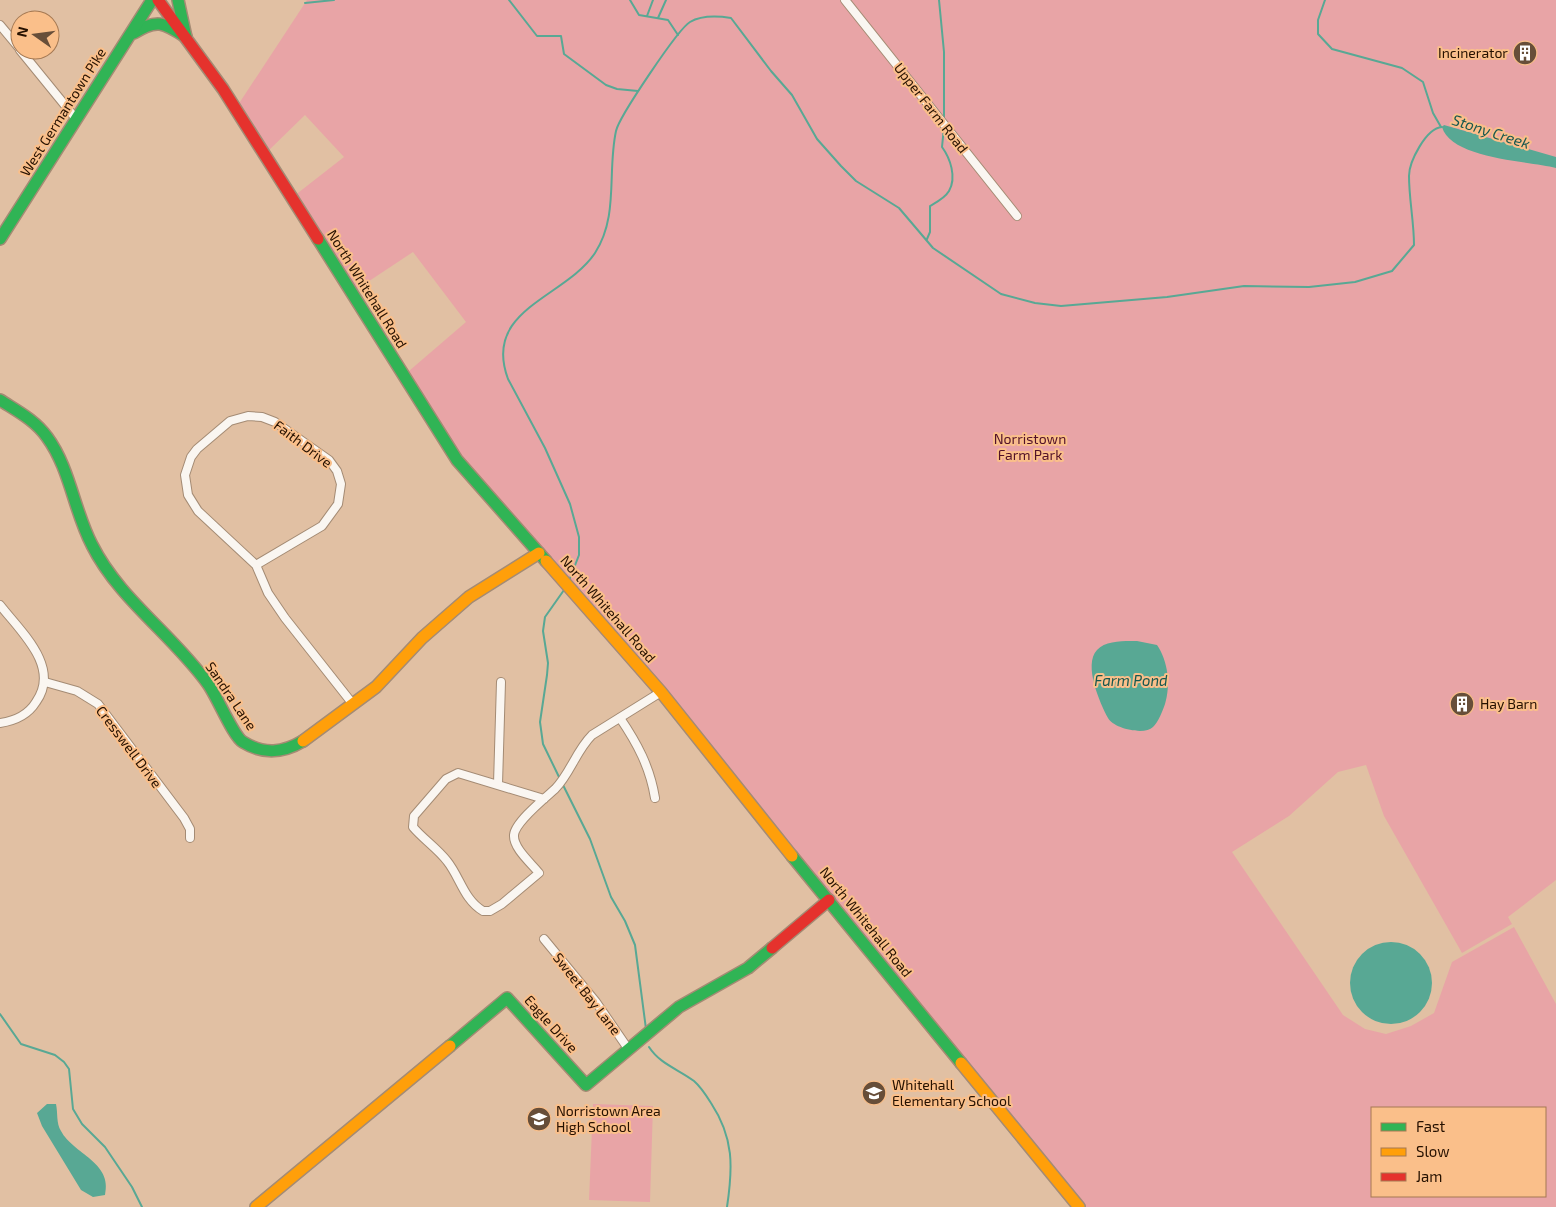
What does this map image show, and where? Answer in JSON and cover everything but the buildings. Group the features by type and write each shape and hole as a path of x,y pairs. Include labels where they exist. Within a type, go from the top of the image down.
{"main road":[{"name":"West Germantown Pike","path":"0,239 152,0"},
{"name":"North Whitehall Road","path":"158,0 224,90 457,460 661,692 1079,1207"},
{"path":"178,0 186,38"},
{"path":"127,38 149,23 158,22 164,23 186,38"},
{"name":"Sandra Lane","path":"0,400 32,420 52,443 60,458 77,511 92,546 115,579 208,684 241,741 260,750 272,752 290,749 315,734 352,703 376,687 429,632 468,597 539,553"},
{"name":"Eagle Drive","path":"256,1207 507,998 586,1085 679,1007 758,961 829,900"}],"street":[{"name":"Upper Farm Road","path":"845,0 1017,216"},
{"path":"0,24 10,37"},
{"path":"28,60 76,120"},
{"name":"Faith Drive","path":"256,565 322,526 338,504 341,484 337,471 329,460 276,422 262,417 248,416 230,421 197,449 188,464 186,486 192,504 256,565 268,592 285,618 352,703"},
{"path":"0,605 40,659 45,682 40,696 31,709 14,720 0,723"},
{"name":"Cresswell Drive","path":"45,682 76,691 98,704 184,818 190,829 190,838"},
{"path":"498,784 501,682"},
{"path":"544,799 465,774 451,775 412,821 416,830 446,860 465,892 484,911 490,911 502,904 539,873 515,843 514,836 523,820 560,784 583,744 592,735 661,692"},
{"path":"620,718 637,742 651,776 655,798"},
{"name":"Sweet Bay Lane","path":"544,938 596,1002 629,1050"}],"green space":[{"name":"Norristown Farm Park","path":"307,0 1556,0 1556,880 1508,917 1512,924 1462,953 1384,816 1366,765 1338,772 1289,816 1232,852 1343,1015 1365,1029 1386,1034 1411,1026 1434,1013 1452,962 1514,927 1556,1004 1556,1207 1072,1207 930,1036 846,926 752,810 463,474 402,377 466,322 413,252 348,295 294,196 344,157 305,115 265,154 238,105"},
{"path":"593,1104 653,1106 650,1202 589,1200"}],"water":[{"path":"1444,125 1556,157 1556,168 1492,157 1475,152 1460,146 1448,138 1442,127"},
{"name":"Farm Pond","path":"1137,641 1157,645 1164,658 1168,681 1167,697 1158,720 1149,730 1143,731 1129,730 1111,722 1101,703 1092,674 1093,657 1097,650 1105,644"},
{"path":"1391,942 1407,946 1420,954 1428,967 1432,983 1428,999 1420,1012 1407,1020 1391,1024 1375,1020 1362,1012 1354,999 1350,983 1354,967 1362,954 1375,946"},
{"path":"47,1104 56,1104 61,1131 74,1146 98,1166 106,1184 105,1195 93,1197 81,1190 42,1126 37,1113"}],"waterway":[{"path":"305,3 334,0"},
{"path":"509,0 537,36 561,36 564,54 606,85 617,89 638,91"},
{"path":"630,0 639,15 668,20 678,35"},
{"path":"647,16 653,0"},
{"path":"658,18 666,0"},
{"path":"939,0 944,52 944,120"},
{"name":"Stony Creek","path":"1325,0 1318,20 1318,34 1332,49 1402,68 1423,82 1433,113 1441,127"},
{"path":"569,581 579,555 579,537 570,504 545,448 508,379 503,355 506,336 516,320 530,307 582,268 595,253 602,239 610,209 613,146 616,131 627,109 650,74 683,28 690,22 705,17 731,18 771,71 792,95 817,139 856,181 899,208 933,248 1001,294 1035,303 1061,306 1167,297 1244,286 1309,287 1355,282 1392,271 1414,245 1409,185 1412,163 1425,139 1430,133 1442,127"},
{"path":"927,239 930,232 930,206 941,200 949,191 952,180 952,168 942,147 944,127"},
{"path":"560,779 543,744 540,722 548,663 543,631 545,617 564,590"},
{"path":"562,783 590,839 611,897 625,921 635,945 646,1029"},
{"path":"0,1014 21,1044 55,1055 64,1062 69,1069 73,1109 82,1124 105,1147 132,1187 142,1207"},
{"path":"649,1047 658,1058 697,1083 719,1116 728,1141 730,1153 731,1166 727,1207"}],"traffic: fast":[{"path":"0,239 152,0"},
{"path":"178,0 186,37"},
{"path":"134,33 149,25 160,24 172,28 186,37"},
{"path":"318,239 457,460 546,561"},
{"path":"0,400 31,421 47,437 61,462 86,532 103,564 131,600 194,666 208,684 239,738 251,746 266,751 281,750 303,741"},
{"path":"792,856 961,1063"},
{"path":"450,1046 507,998 586,1085 679,1007 748,968 772,948"}],"traffic: slow":[{"path":"303,741 376,687 422,638 469,597 539,553"},
{"path":"546,561 661,692 792,856"},
{"path":"256,1207 450,1046"},
{"path":"961,1063 1079,1207"}],"traffic: jam":[{"path":"158,0 223,89 318,239"},
{"path":"772,948 829,900"}],"place":[{"name":"Incinerator","path":"1525,53"},
{"name":"Hay Barn","path":"1462,704"},
{"name":"Whitehall Elementary School","path":"874,1093"},
{"name":"Norristown Area High School","path":"539,1119"}]}
